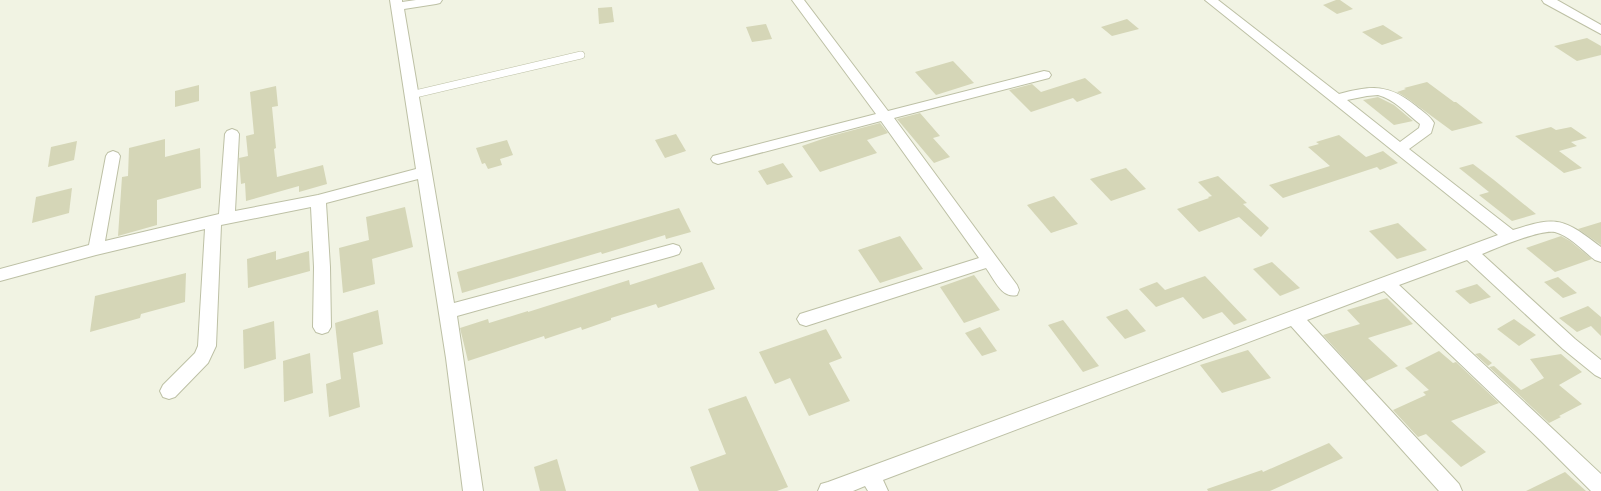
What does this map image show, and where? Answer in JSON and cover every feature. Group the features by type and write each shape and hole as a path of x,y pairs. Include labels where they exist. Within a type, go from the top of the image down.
{"street":[{"path":"436,0 396,4 447,312 473,491"},
{"path":"798,0 884,115 1011,290"},
{"path":"1211,0 1510,237"},
{"path":"1548,0 1601,30"},
{"path":"718,159 1044,74"},
{"path":"1337,100 1362,92 1377,91 1393,95 1427,123 1426,130 1400,149"},
{"path":"168,391 202,358 207,346 220,219 232,134"},
{"path":"96,249 113,156"},
{"path":"0,275 96,249 220,219 318,200 424,172"},
{"path":"318,200 322,267 322,327"},
{"path":"828,491 874,483 1293,317 1510,237 1550,226 1558,227 1568,232 1601,256"},
{"path":"447,312 673,250"},
{"path":"1469,252 1570,344 1601,370"},
{"path":"806,319 989,261"},
{"path":"1386,283 1547,434 1601,487"},
{"path":"1293,317 1452,491"}],"lane":[{"path":"411,95 581,55"}],"building":[{"path":"1340,0 1353,9 1337,14 1323,5"},
{"path":"612,7 614,22 599,24 598,8"},
{"path":"1127,19 1139,29 1112,36 1101,27"},
{"path":"766,24 772,39 752,42 746,27"},
{"path":"1383,25 1403,38 1382,45 1362,32"},
{"path":"1587,38 1601,46 1601,55 1577,61 1554,46"},
{"path":"953,61 974,83 936,95 915,72"},
{"path":"1085,78 1102,93 1077,102 1073,98 1031,112 1009,90 1032,84 1041,92"},
{"path":"1427,82 1483,123 1452,131 1397,92 1406,89 1404,88"},
{"path":"199,85 199,101 175,107 175,91"},
{"path":"276,86 278,106 272,107 277,177 323,165 327,184 299,192 299,186 246,201 245,183 241,184 239,158 248,156 246,136 254,134 250,92"},
{"path":"1378,97 1394,105 1413,121 1394,125 1363,100"},
{"path":"920,113 940,136 933,138 950,157 934,163 897,119"},
{"path":"880,123 888,133 867,140 877,153 820,172 802,146 831,136"},
{"path":"1551,127 1556,130 1571,127 1587,138 1571,142 1577,146 1559,151 1582,168 1564,173 1515,136"},
{"path":"676,134 686,151 665,158 655,140"},
{"path":"1339,135 1366,157 1383,151 1398,163 1380,170 1377,167 1283,198 1269,185 1330,166 1308,147 1319,144 1316,142"},
{"path":"165,139 165,157 200,148 201,188 157,200 157,225 118,236 122,177 128,176 129,148"},
{"path":"507,140 513,155 500,159 502,165 488,169 485,163 482,164 476,148"},
{"path":"77,141 74,160 48,167 51,147"},
{"path":"783,163 793,177 767,185 758,171"},
{"path":"1473,164 1536,214 1512,221 1479,195 1489,192 1459,168"},
{"path":"1126,168 1146,189 1111,201 1090,179"},
{"path":"1218,176 1247,203 1243,204 1269,228 1261,237 1239,217 1199,232 1177,209 1212,196 1198,182"},
{"path":"72,188 69,213 32,223 36,197"},
{"path":"1054,196 1078,224 1051,233 1027,205"},
{"path":"405,207 413,247 372,259 375,284 343,293 339,248 369,240 366,217"},
{"path":"679,208 691,232 666,239 665,235 602,254 601,252 462,293 457,272"},
{"path":"1601,222 1601,245 1578,229"},
{"path":"1398,223 1427,250 1397,259 1369,231"},
{"path":"900,236 923,269 880,283 858,250"},
{"path":"1561,236 1570,241 1592,259 1555,272 1526,248"},
{"path":"276,251 276,260 309,251 310,271 248,288 247,259"},
{"path":"702,262 715,289 658,308 656,304 611,318 611,320 582,330 581,327 545,339 544,336 468,361 460,328 488,319 489,323 528,312 629,280 630,285"},
{"path":"1272,262 1300,288 1280,296 1253,269"},
{"path":"186,273 185,302 141,314 140,318 90,332 95,296"},
{"path":"974,275 1000,310 964,323 940,287"},
{"path":"1205,276 1247,320 1234,325 1222,312 1203,319 1183,297 1156,307 1139,289 1157,282 1165,290"},
{"path":"1558,277 1577,293 1563,298 1544,282"},
{"path":"1477,284 1491,297 1470,304 1455,291"},
{"path":"1387,298 1413,324 1368,338 1398,366 1365,381 1323,335 1360,324 1347,310"},
{"path":"1588,306 1601,317 1601,336 1591,326 1577,332 1559,318"},
{"path":"1127,309 1146,331 1125,339 1106,317"},
{"path":"378,310 383,344 353,353 360,407 329,417 326,384 341,379 335,323"},
{"path":"1514,319 1536,335 1519,346 1497,329"},
{"path":"1063,320 1099,366 1083,372 1048,325"},
{"path":"274,321 276,359 244,369 243,330"},
{"path":"980,327 997,351 982,356 965,333"},
{"path":"826,329 842,358 829,363 850,401 809,416 790,378 775,384 759,352"},
{"path":"1248,350 1271,378 1222,393 1200,365"},
{"path":"1439,351 1453,363 1456,362 1499,403 1451,421 1486,452 1461,467 1426,434 1418,437 1393,410 1426,395 1423,392 1429,390 1405,368"},
{"path":"310,353 313,393 284,402 283,361"},
{"path":"1480,353 1492,363 1488,366 1475,354"},
{"path":"1561,354 1582,372 1559,385 1582,404 1549,423 1489,367 1494,366 1521,390 1544,378 1530,359"},
{"path":"746,396 788,487 777,491 699,491 690,467 726,454 708,409"},
{"path":"1329,443 1343,458 1270,491 1208,491 1207,489 1262,470 1263,472"},
{"path":"557,459 566,491 540,491 534,467"},
{"path":"1565,472 1586,491 1526,491"}]}
